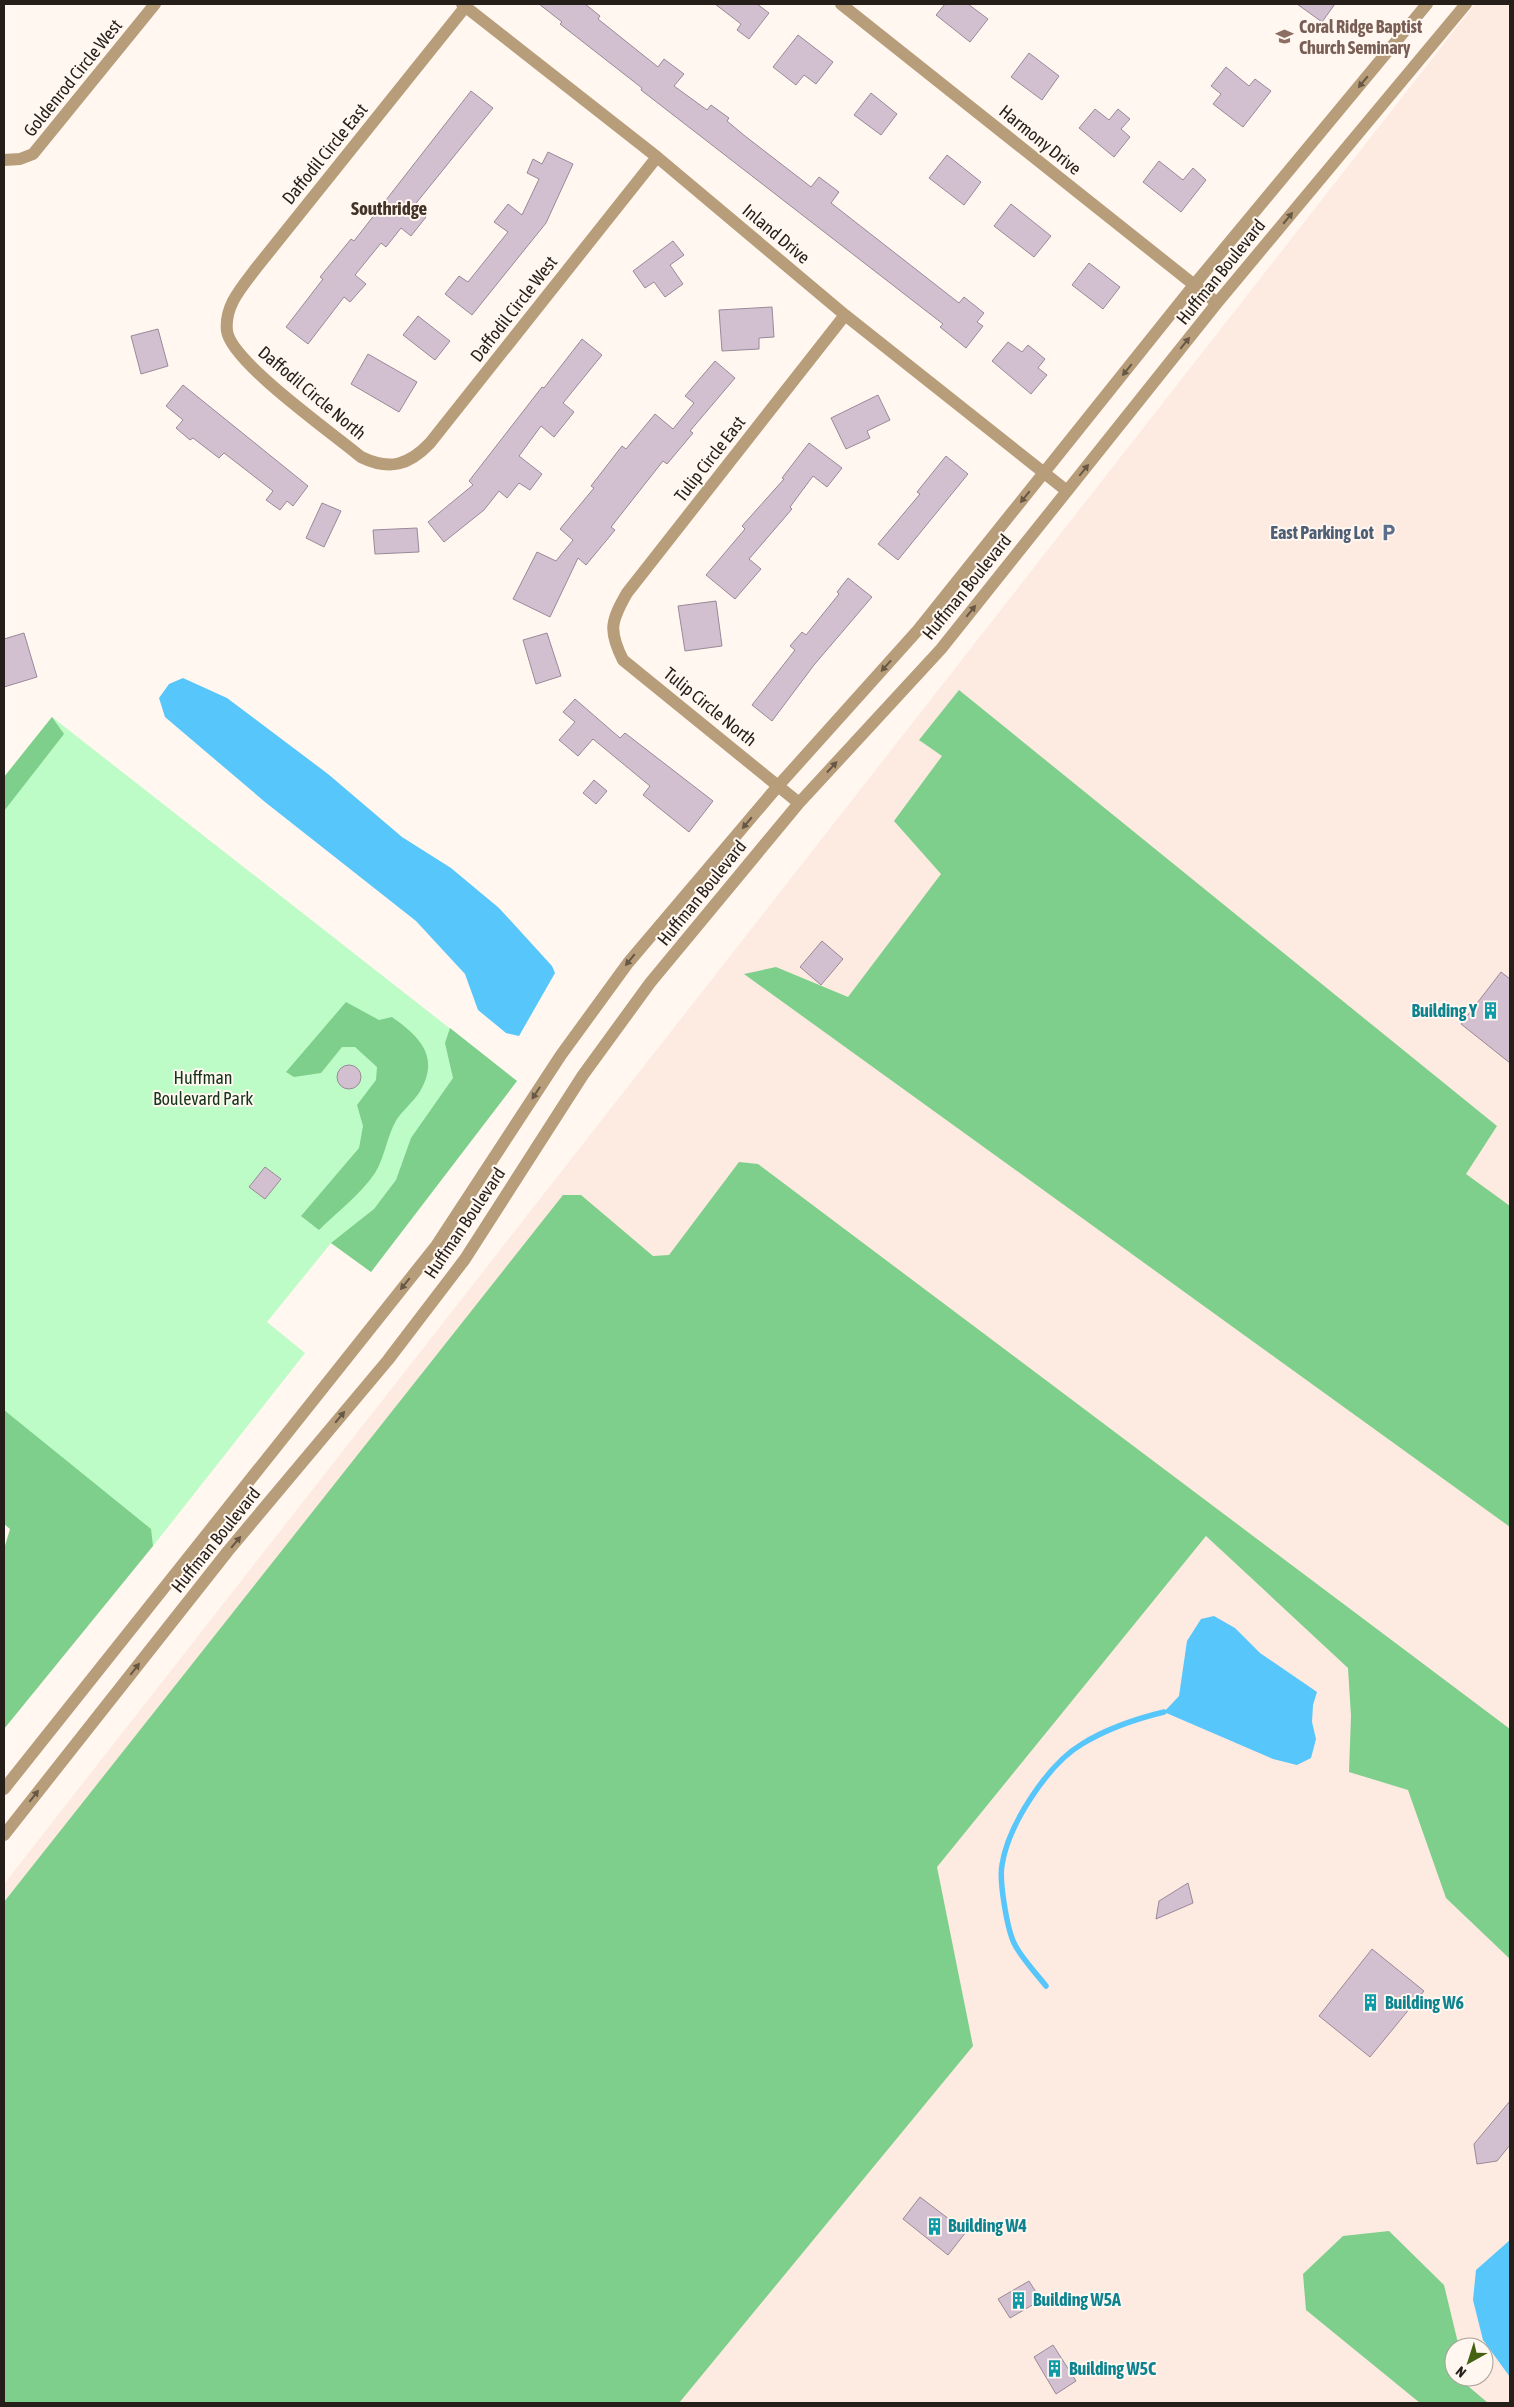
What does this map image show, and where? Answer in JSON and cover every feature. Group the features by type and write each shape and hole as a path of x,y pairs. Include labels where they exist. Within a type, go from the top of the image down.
{"street":[{"name":"Goldenrod Circle West","path":"6,160 33,154 47,140 155,4"},
{"name":"Harmony Drive","path":"841,4 1217,304"},
{"name":"Huffman Boulevard","path":"4,1789 436,1246 561,1055 628,963 778,786 918,630 1194,285 1427,4"},
{"name":"Huffman Boulevard","path":"4,1835 228,1551 406,1336 465,1259 584,1074 645,991 799,803 941,649 1217,304 1466,4"},
{"name":"Inland Drive","path":"464,5 657,157 845,314 1067,492"},
{"name":"Daffodil Circle East","path":"227,331 229,311 233,300 464,5"},
{"name":"Daffodil Circle West","path":"387,465 417,456 430,443 657,157"},
{"name":"Tulip Circle East","path":"612,629 614,616 627,593 845,314"},
{"name":"Daffodil Circle North","path":"227,331 233,346 249,365 362,457 376,464 387,465"},
{"name":"Tulip Circle North","path":"612,629 615,644 623,660 799,803"}],"shaded area":[{"path":"1475,4 1510,4 1510,2403 4,2403 4,1884"}],"green space":[{"path":"959,690 1497,1126 1466,1174 1510,1206 1510,1527 744,974 776,967 848,997 941,874 894,821 942,756 919,740"},
{"name":"Huffman Boulevard Park","path":"52,717 517,1081 371,1272 331,1243 267,1322 305,1353 153,1546 4,1423 4,777"},
{"path":"52,717 64,734 4,811 4,777"},
{"path":"346,1002 379,1020 392,1017 411,1032 424,1049 428,1058 428,1069 419,1093 399,1116 394,1125 375,1173 356,1196 319,1230 301,1216 359,1148 363,1126 357,1105 376,1080 377,1067 355,1047 342,1047 321,1073 294,1077 286,1072"},
{"path":"450,1028 517,1081 371,1272 331,1243 374,1209 396,1180 411,1138 453,1078 445,1043"},
{"path":"739,1162 758,1164 1510,1729 1510,1959 1446,1898 1408,1790 1349,1772 1351,1716 1348,1668 1206,1536 937,1867 973,2046 679,2403 4,2403 4,1902 563,1195 581,1195 653,1256 669,1255"},
{"path":"4,1410 151,1529 153,1546 4,1729 4,1549 10,1529 4,1524"},
{"path":"1389,2231 1444,2285 1457,2337 1444,2337 1444,2387 1469,2387 1488,2403 1420,2403 1306,2310 1303,2274 1343,2236"}],"water":[{"path":"183,678 227,698 328,774 402,837 451,868 499,908 552,966 555,973 519,1036 506,1033 478,1010 465,974 416,921 265,802 165,717 159,698 169,684"},
{"path":"1214,1616 1235,1628 1260,1653 1317,1692 1313,1705 1312,1722 1316,1739 1311,1758 1297,1765 1273,1759 1164,1712 1179,1696 1187,1641 1201,1619"},
{"path":"1510,2240 1510,2377 1494,2355 1494,2337 1482,2337 1473,2300 1476,2270"}],"building":[{"path":"539,4 585,4 600,16 598,19 658,67 664,59 684,74 674,86 707,110 711,105 729,118 727,121 811,187 819,177 839,192 831,203 959,303 964,297 984,313 977,322 983,326 966,348 940,327 943,324 641,90 642,88 560,24 562,22"},
{"path":"715,4 757,4 769,13 749,39 737,30 741,24"},
{"path":"945,4 968,4 988,19 970,42 936,15"},
{"path":"1297,4 1335,4 1322,22"},
{"path":"798,35 833,62 816,84 804,75 796,85 773,67"},
{"path":"1029,53 1059,76 1042,100 1011,77"},
{"path":"1226,67 1249,86 1255,79 1271,91 1243,127 1213,104 1221,94 1211,86"},
{"path":"471,91 493,108 413,207 426,217 411,236 401,228 386,247 381,243 355,275 366,284 350,302 344,297 308,344 286,327 323,279 320,277 351,239 354,241"},
{"path":"871,93 897,114 881,135 854,115"},
{"path":"1095,109 1109,120 1118,109 1130,119 1121,129 1130,137 1114,157 1079,128"},
{"path":"548,152 573,164 546,223 472,315 445,294 459,276 468,282 508,232 494,222 508,204 522,215 539,179 527,173 533,159 542,164"},
{"path":"947,155 981,182 964,205 929,178"},
{"path":"1159,161 1183,180 1193,168 1206,180 1181,212 1143,182"},
{"path":"1011,204 1051,236 1034,257 994,226"},
{"path":"673,241 684,255 670,265 683,284 665,297 654,282 645,288 633,271"},
{"path":"1089,263 1120,287 1103,309 1072,285"},
{"path":"772,307 774,337 759,338 759,349 722,351 719,310"},
{"path":"418,316 450,341 435,360 403,335"},
{"path":"158,329 168,366 141,374 131,336"},
{"path":"582,339 602,355 563,403 574,412 554,437 541,426 519,456 542,474 530,490 519,483 507,498 499,491 484,510 444,542 428,522 473,485 469,481"},
{"path":"1008,342 1022,352 1028,345 1045,359 1038,368 1047,375 1031,394 992,361"},
{"path":"368,354 417,382 399,412 351,384"},
{"path":"715,361 735,378 690,431 693,433 667,464 663,461 611,527 615,530 586,565 578,558 550,617 513,599 537,552 556,561 573,540 560,529 594,488 591,486 622,446 626,449 655,414 673,429 694,403 685,396"},
{"path":"183,385 308,486 293,506 287,501 280,510 266,500 273,491 224,453 219,458 193,438 190,440 176,428 183,420 166,406"},
{"path":"878,395 890,420 867,431 870,438 846,449 831,418"},
{"path":"809,443 842,468 827,487 813,476 790,507 792,509 749,559 761,569 735,599 706,575 745,529 742,526 784,479 782,478"},
{"path":"946,456 968,474 898,560 878,544 920,494 917,492"},
{"path":"322,503 341,511 324,547 306,538"},
{"path":"417,528 419,552 375,554 373,530"},
{"path":"848,578 872,597 814,665 772,721 752,705 795,650 790,646 802,632 806,635 839,594 837,592"},
{"path":"716,601 722,646 685,651 678,606"},
{"path":"24,633 37,677 4,687 4,639"},
{"path":"547,633 561,676 536,684 523,640"},
{"path":"575,699 620,738 625,733 713,801 689,832 643,795 650,786 593,739 578,756 559,740 575,722 563,712"},
{"path":"594,780 607,791 596,804 583,793"},
{"path":"822,941 843,959 821,985 800,967"},
{"name":"Building Y","path":"1501,972 1510,979 1510,1063 1461,1024"},
{"path":"349,1065 354,1066 360,1072 360,1082 354,1088 349,1089 344,1088 338,1082 337,1077 338,1072 344,1066"},
{"path":"265,1167 281,1179 265,1199 249,1187"},
{"path":"1188,1883 1193,1903 1156,1919 1159,1901"},
{"name":"Building W6","path":"1372,1949 1424,1991 1370,2057 1319,2016"},
{"path":"1510,2101 1510,2145 1497,2161 1477,2164 1474,2144"},
{"name":"Building W4","path":"920,2197 966,2232 948,2255 903,2219"},
{"name":"Building W5A","path":"1029,2281 1041,2300 1010,2318 998,2299"},
{"name":"Building W5C","path":"1053,2345 1076,2381 1056,2394 1034,2357"}],"waterway":[{"path":"1046,1986 1017,1949 1011,1936 1006,1916 1001,1872 1012,1832 1021,1814 1043,1781 1069,1753 1092,1738 1112,1729 1164,1712"}],"place":[{"name":"Coral Ridge Baptist Church Seminary","path":"1285,37"},
{"name":"East Parking Lot","path":"1388,533"},
{"name":"Building Y","path":"1491,1011"},
{"name":"Building W6","path":"1371,2003"},
{"name":"Building W4","path":"934,2226"},
{"name":"Building W5A","path":"1019,2300"},
{"name":"Building W5C","path":"1055,2369"}],"district":[{"name":"Southridge","path":"389,208"}]}
